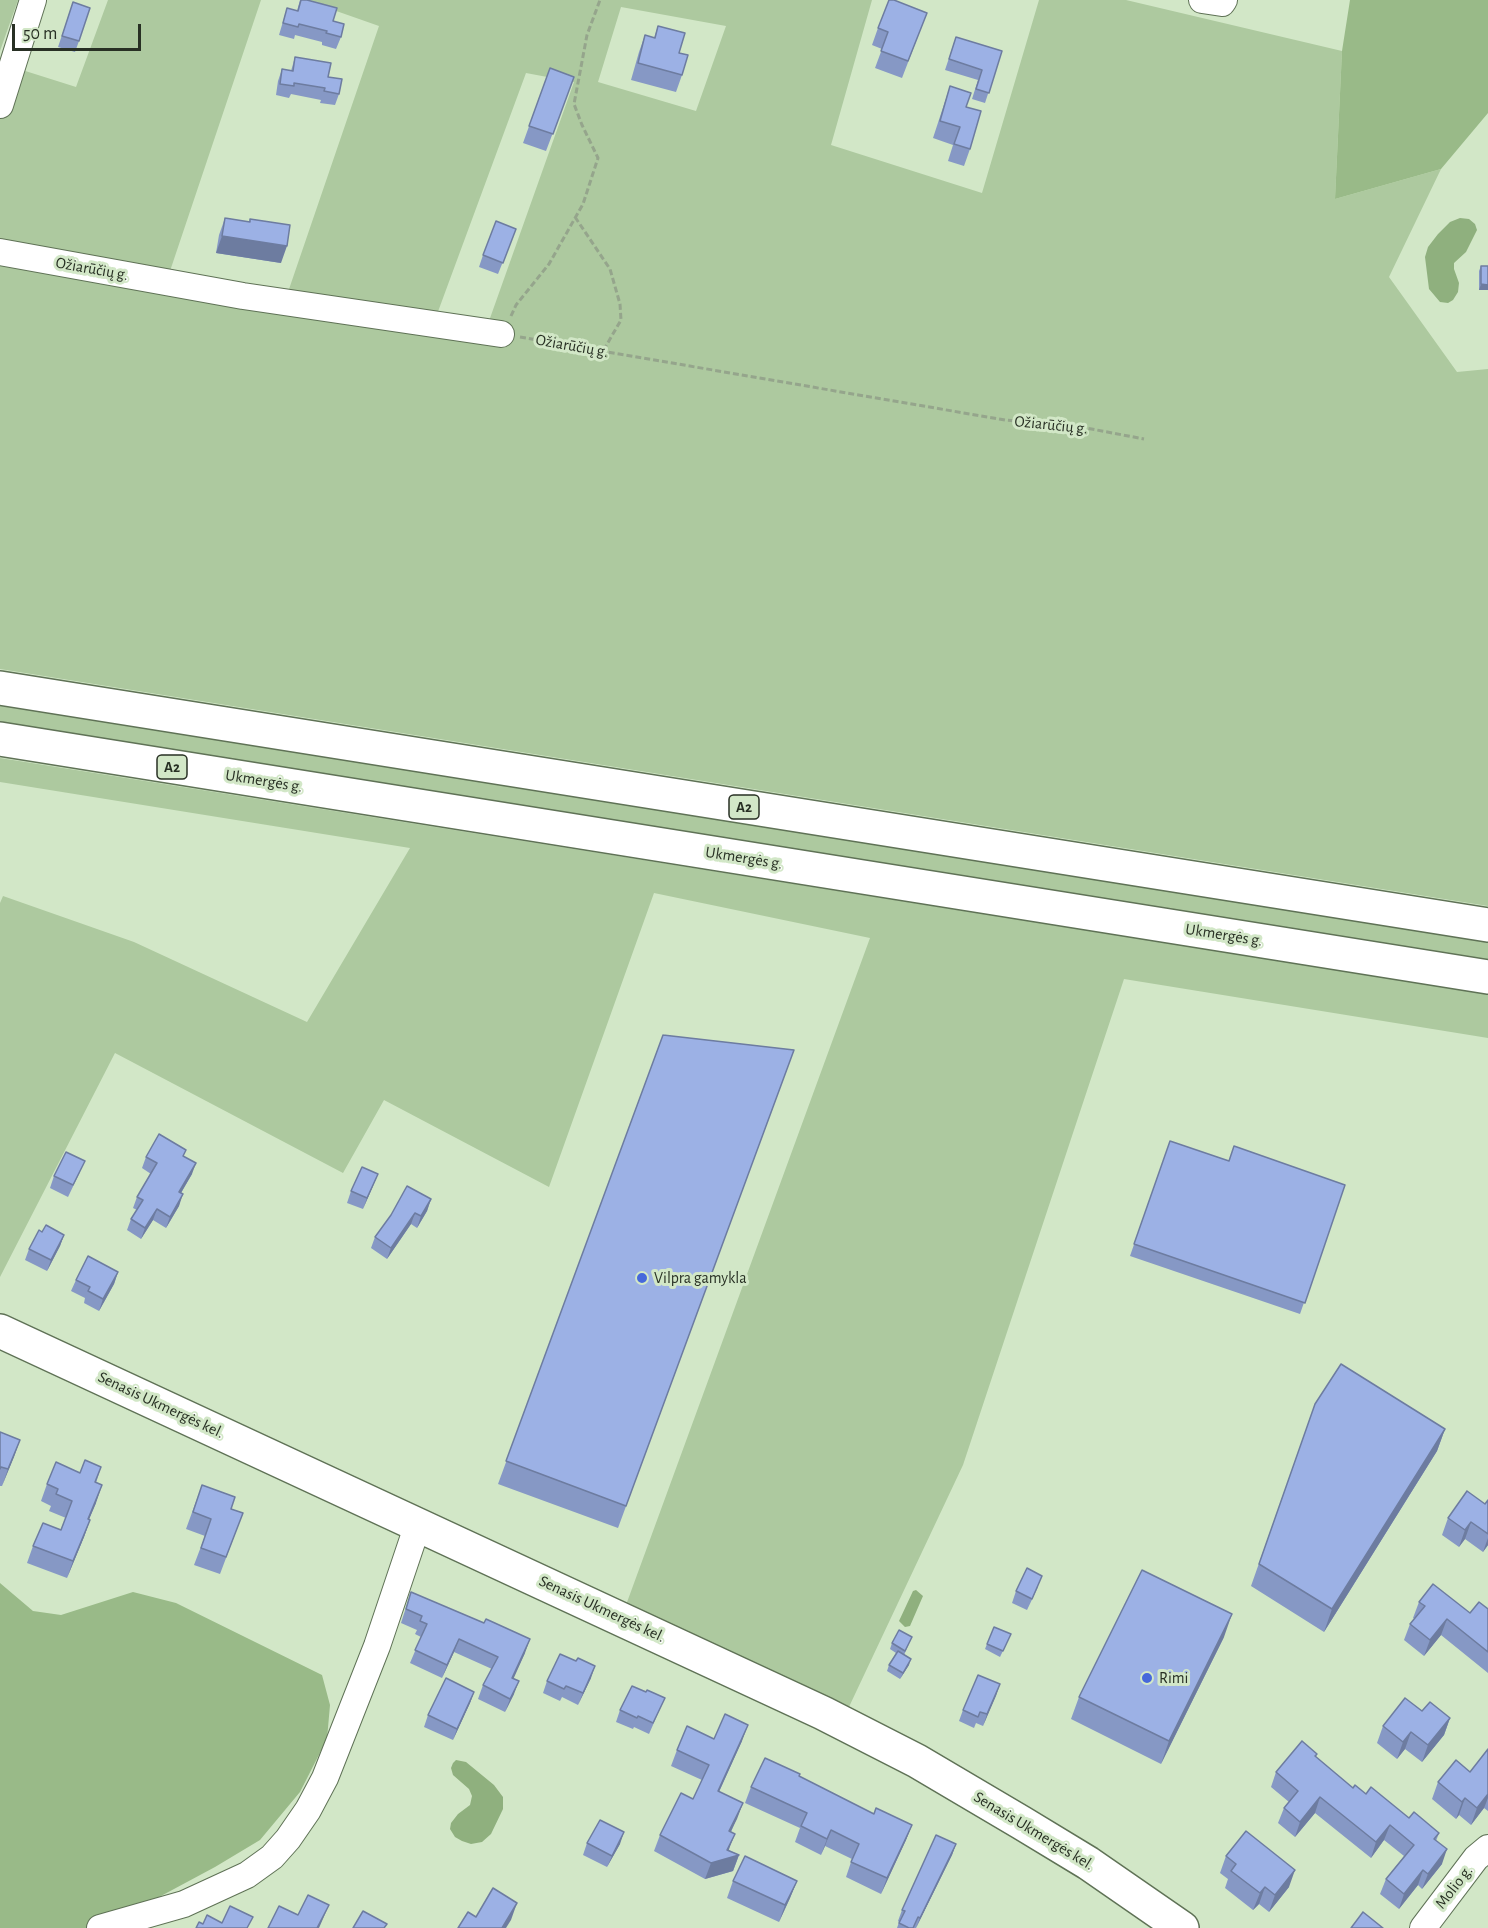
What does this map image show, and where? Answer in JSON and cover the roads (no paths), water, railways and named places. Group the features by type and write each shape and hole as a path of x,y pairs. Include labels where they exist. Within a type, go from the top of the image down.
{"main road":[{"name":"A2","path":"0,688 1488,925"},
{"name":"Ukmergės g.","path":"0,739 1488,977"},
{"name":"Senasis Ukmergės kel.","path":"0,1331 813,1708 917,1761 1088,1863 1182,1928"}],"street":[{"path":"0,105 33,0"},
{"path":"1202,0 1222,3 1224,0"},
{"name":"Ožiarūčių g.","path":"0,252 243,296 501,334"},
{"path":"100,1928 184,1904 237,1880 272,1857 288,1839 325,1778 376,1646 418,1524"},
{"name":"Molio g.","path":"1423,1928 1476,1858 1488,1848"}],"place":[{"name":"Vilpra gamykla","path":"642,1278"},
{"name":"Rimi","path":"1147,1678"}]}
